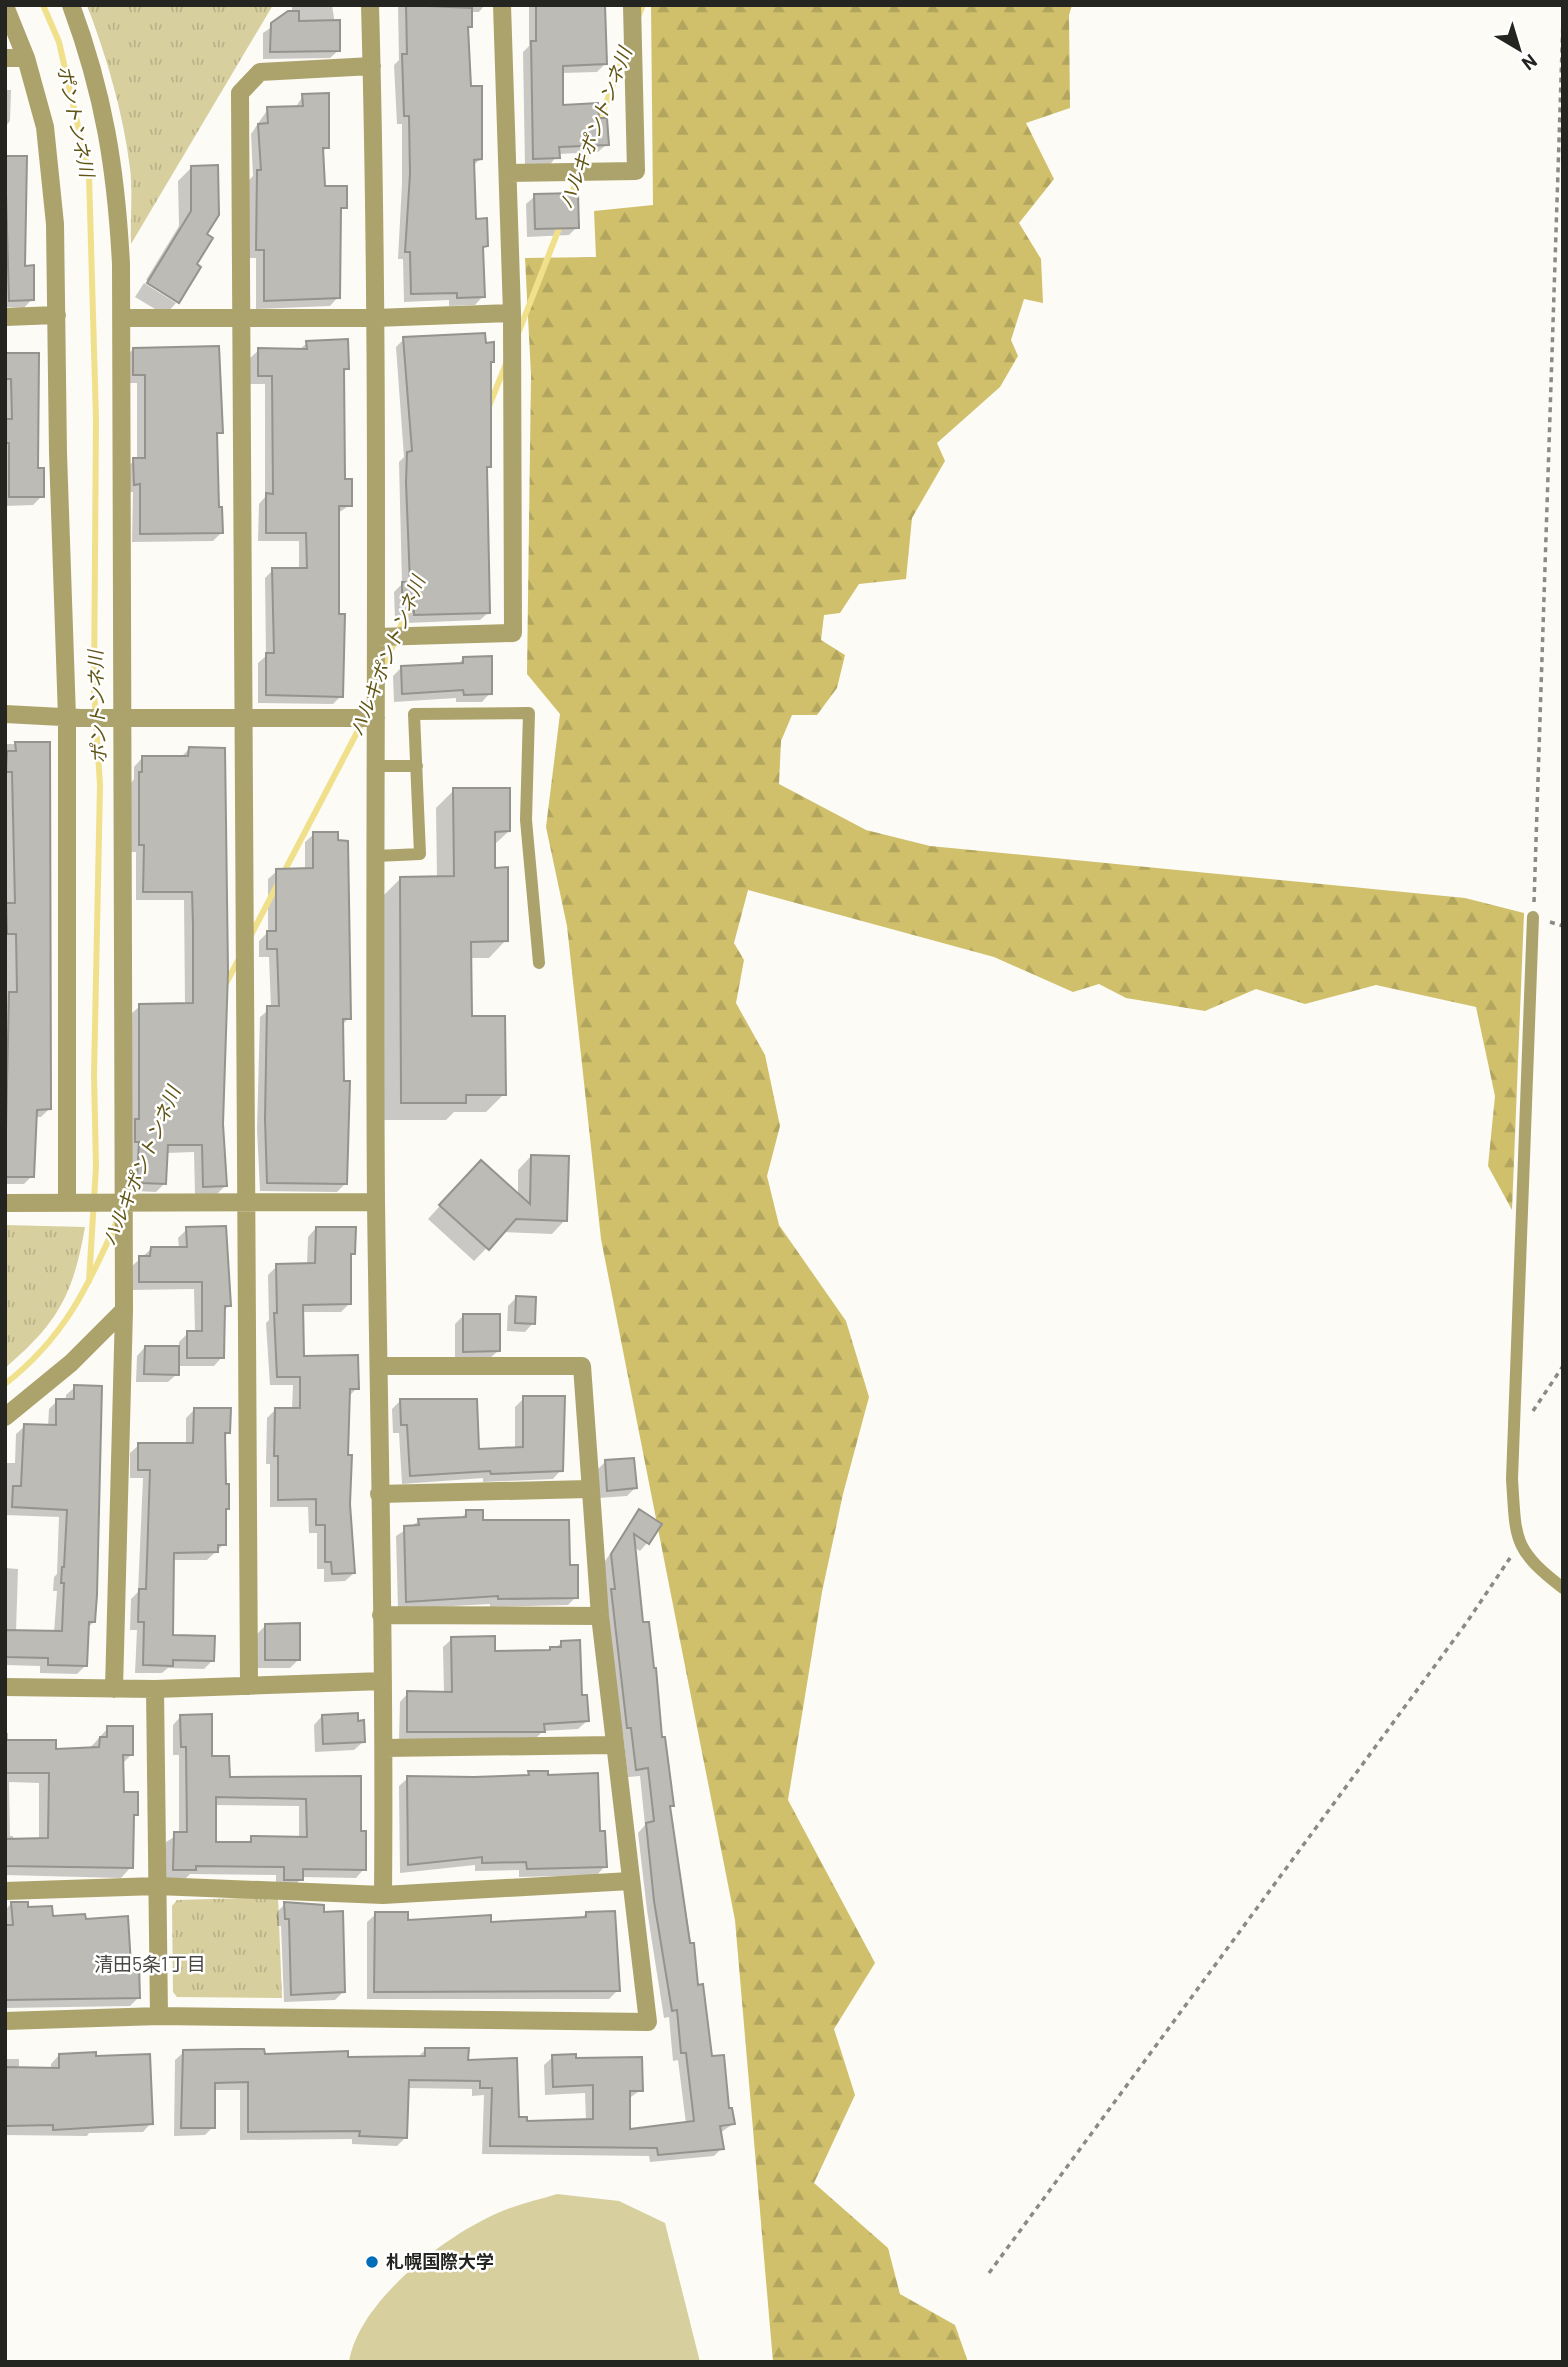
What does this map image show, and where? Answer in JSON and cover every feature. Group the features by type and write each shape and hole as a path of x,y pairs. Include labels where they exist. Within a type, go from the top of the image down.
{"street":[{"path":"71,5 89,54 110,137 118,199 121,318 116,1202 124,1310 114,1689"},
{"path":"370,5 375,318 376,1202 384,1748 383,1895"},
{"path":"377,637 513,633 512,313 502,5"},
{"path":"509,173 636,171 632,5"},
{"path":"5,6 26,58 45,127 55,224 58,453 74,718 74,1203"},
{"path":"5,58 26,58"},
{"path":"249,1686 244,1202 240,93 260,72 372,66"},
{"path":"121,318 375,318 512,313"},
{"path":"5,317 57,315"},
{"path":"5,714 74,718 376,719"},
{"path":"5,1203 376,1202"},
{"path":"5,1417 71,1363 124,1310"},
{"path":"5,2021 159,2017 648,2022 600,1616 588,1489 582,1366 379,1366"},
{"path":"379,1494 588,1489"},
{"path":"381,1615 600,1616"},
{"path":"5,1687 155,1689 383,1681"},
{"path":"155,1689 159,2017"},
{"path":"384,1748 614,1745"},
{"path":"5,1891 157,1886 383,1895 630,1881"}],"lane":[{"path":"376,856 420,854 414,714 530,713 526,820 539,963"},
{"path":"376,766 417,766"},
{"path":"1533,917 1514,1440 1516,1538 1532,1563 1563,1588"}],"path":[{"path":"1533,917 1563,19"},
{"path":"1514,1440 1563,1366"},
{"path":"989,2273 1467,1622 1506,1560 1524,1551"}],"green space":[{"path":"87,5 273,5 131,244 131,186 127,147 113,85"},
{"path":"651,5 1072,5 1069,15 1070,108 1026,123 1054,179 1019,223 1041,259 1043,303 1024,299 1011,340 1018,356 1000,387 937,443 945,461 912,518 906,579 859,584 840,613 824,615 821,640 845,655 837,688 817,715 792,715 781,741 779,784 866,830 930,846 1465,898 1524,913 1512,1210 1488,1166 1495,1096 1476,1007 1376,985 1305,1004 1256,989 1205,1011 1126,998 1099,984 1073,992 994,957 748,890 734,943 744,960 736,1003 765,1055 780,1126 767,1176 779,1225 846,1321 869,1397 843,1494 822,1592 788,1800 875,1963 834,2029 855,2095 814,2183 888,2248 900,2294 955,2325 968,2362 773,2362 735,1920 601,1239 567,926 546,827 560,714 527,674 531,375 525,258 596,257 594,211 653,205"},
{"path":"5,1225 85,1227 75,1271 60,1306 38,1337 5,1368"},
{"path":"278,1897 282,1998 177,1997 173,1992 172,1906 177,1900"},
{"path":"557,2194 619,2201 665,2223 700,2362 349,2362 356,2339 369,2316 387,2293 431,2253 455,2236 500,2212"}],"building":[{"path":"406,5 472,8 472,27 468,27 471,86 482,86 482,159 474,160 476,219 487,218 488,246 483,247 485,297 457,298 457,293 411,294 410,252 405,252 410,174 409,116 404,116 402,54 407,54"},
{"path":"536,5 605,5 607,64 563,66 563,105 598,103 599,118 607,118 609,145 559,147 560,158 533,159 531,41 536,41"},
{"path":"288,11 299,11 299,21 340,20 340,51 270,52 271,23"},
{"path":"329,93 329,148 323,148 325,186 347,186 347,208 341,208 340,298 264,301 264,250 256,250 257,170 261,170 258,124 268,123 267,107 303,106 302,94"},
{"path":"5,156 27,156 25,266 34,265 34,300 9,301"},
{"path":"218,165 219,215 207,234 213,238 197,264 201,267 179,303 147,283 191,211 191,166"},
{"path":"578,193 579,228 535,229 534,194"},
{"path":"485,333 486,343 494,342 494,362 491,362 491,467 487,467 490,613 414,615 414,611 402,611 402,582 410,582 406,483 407,452 412,451 403,337"},
{"path":"348,339 349,369 344,369 345,479 352,479 352,506 339,506 339,614 345,614 343,697 266,695 266,653 274,653 272,568 307,568 306,533 266,533 266,493 273,494 272,376 258,376 258,348 307,349 306,341"},
{"path":"219,346 223,433 217,433 219,507 222,507 223,533 140,534 140,484 134,485 133,458 145,458 145,375 133,375 133,348"},
{"path":"5,353 39,353 38,468 44,468 44,497 9,497 9,443 5,443 5,419 12,419 11,379 5,379"},
{"path":"492,656 492,694 464,695 463,690 402,694 401,666 463,663 463,657"},
{"path":"15,742 50,742 51,1109 37,1110 34,1177 5,1177 9,992 17,992 16,934 7,934 6,903 15,903 12,772 6,772 7,751 16,751"},
{"path":"189,747 225,748 228,972 223,1124 227,1186 203,1187 202,1145 168,1145 166,1184 142,1183 143,1177 137,1177 139,1142 135,1142 135,1119 139,1119 139,1004 193,1003 192,892 143,892 144,845 139,845 139,772 142,772 142,756 188,756"},
{"path":"453,788 510,788 510,831 495,832 495,868 508,867 508,941 471,942 472,1016 505,1016 506,1095 466,1095 466,1103 401,1103 400,877 454,876"},
{"path":"313,832 338,832 338,840 348,841 351,1019 343,1019 344,1081 350,1081 347,1184 267,1183 267,1006 279,1006 277,949 267,949 267,931 276,931 276,869 313,868"},
{"path":"531,1155 569,1156 567,1221 516,1219 489,1250 439,1205 481,1160 530,1204"},
{"path":"226,1226 231,1306 225,1306 224,1358 187,1358 187,1331 202,1331 202,1282 139,1282 139,1256 150,1256 151,1247 187,1247 186,1227"},
{"path":"316,1227 356,1227 355,1254 351,1254 351,1304 303,1305 304,1356 358,1355 359,1389 350,1389 348,1455 352,1455 350,1504 355,1573 332,1574 331,1562 325,1562 325,1525 316,1525 316,1499 278,1500 278,1456 274,1456 275,1408 300,1408 300,1377 277,1377 274,1313 277,1313 276,1264 315,1263"},
{"path":"516,1296 536,1297 535,1324 515,1323"},
{"path":"463,1314 500,1314 500,1351 463,1352"},
{"path":"145,1346 179,1346 179,1375 144,1374"},
{"path":"74,1385 102,1386 97,1595 95,1622 89,1622 87,1666 48,1665 48,1658 5,1657 5,1630 62,1631 64,1583 61,1583 67,1510 12,1507 13,1486 21,1486 24,1424 56,1425 56,1399 74,1399"},
{"path":"523,1396 565,1396 563,1471 491,1474 490,1471 410,1476 407,1425 401,1425 400,1399 477,1399 479,1449 523,1447"},
{"path":"194,1408 231,1408 230,1433 225,1433 226,1484 229,1484 226,1545 218,1545 218,1552 174,1553 173,1635 215,1636 214,1661 173,1660 173,1666 143,1665 144,1622 138,1622 139,1589 146,1589 150,1470 138,1470 138,1443 193,1443"},
{"path":"634,1458 637,1488 607,1491 605,1460"},
{"path":"639,1509 662,1524 649,1544 634,1534 643,1622 649,1622 656,1668 662,1737 665,1737 674,1806 670,1806 690,1943 694,1943 698,1985 703,1984 712,2056 724,2055 729,2108 732,2108 735,2124 720,2126 724,2149 658,2155 657,2148 490,2146 492,2088 480,2088 480,2081 409,2080 407,2138 359,2136 360,2131 248,2132 248,2082 215,2083 215,2128 181,2128 183,2050 241,2049 264,2049 265,2054 348,2051 348,2057 425,2056 425,2048 469,2048 468,2060 517,2058 519,2117 527,2117 527,2121 593,2119 593,2085 553,2087 552,2055 576,2054 576,2058 642,2057 643,2091 630,2091 630,2129 694,2121 686,2053 681,2053 677,2010 672,2011 654,1901 646,1823 654,1821 648,1768 636,1770 631,1728 627,1728 611,1589 615,1589 611,1554"},
{"path":"466,1510 483,1510 483,1520 569,1520 570,1565 578,1565 578,1598 498,1599 498,1596 406,1602 404,1526 419,1525 418,1519 466,1517"},
{"path":"300,1623 300,1660 265,1660 265,1624"},
{"path":"495,1636 495,1651 550,1650 550,1647 561,1647 561,1641 580,1640 582,1695 587,1695 589,1721 544,1724 545,1732 407,1732 407,1691 452,1692 451,1637"},
{"path":"358,1713 358,1721 364,1720 365,1742 323,1744 322,1715"},
{"path":"212,1714 212,1756 229,1756 230,1777 361,1776 361,1831 366,1831 366,1870 303,1869 303,1880 284,1880 284,1867 196,1866 196,1870 173,1870 174,1832 187,1832 186,1747 181,1747 180,1715","holes":["216,1797 306,1799 307,1837 251,1836 251,1842 216,1842"]},
{"path":"107,1726 133,1726 133,1755 123,1755 124,1792 138,1792 138,1815 134,1815 133,1868 5,1866 5,1839 48,1838 49,1773 5,1773 5,1740 56,1740 56,1749 99,1747 100,1737 107,1737"},
{"path":"528,1771 548,1771 548,1775 598,1773 600,1831 605,1831 607,1867 527,1869 526,1862 482,1863 482,1857 408,1865 407,1776 529,1775"},
{"path":"11,1902 28,1902 28,1907 52,1906 53,1916 85,1914 86,1919 128,1916 131,1965 139,1965 140,1998 5,2000 5,1925 13,1925"},
{"path":"284,1902 324,1905 324,1912 343,1911 345,1992 291,1995 289,1919 285,1919"},
{"path":"615,1911 620,1991 374,1992 375,1912 408,1912 408,1920 491,1915 491,1922 586,1917 586,1912"},
{"path":"96,2052 96,2056 150,2054 153,2124 53,2130 53,2125 5,2126 5,2067 59,2068 59,2054"}],"waterway":[{"name":"ポントンネ川","path":"43,5 59,42 89,175 96,419 94,690 100,785 94,1075 96,1167 89,1281"},
{"name":"ハルキポントンネ川","path":"638,17 643,5"},
{"name":"ハルキポントンネ川","path":"598,125 627,47"},
{"name":"ハルキポントンネ川","path":"569,201 592,139"},
{"name":"ハルキポントンネ川","path":"519,331 562,221"},
{"name":"ハルキポントンネ川","path":"489,406 506,364"},
{"name":"ハルキポントンネ川","path":"382,672 410,604"},
{"name":"ハルキポントンネ川","path":"251,935 363,721"},
{"name":"ハルキポントンネ川","path":"225,985 240,957"},
{"name":"ハルキポントンネ川","path":"130,1191 139,1169"},
{"name":"ポントンネ川","path":"5,1384 26,1366 59,1330 96,1268 117,1221"}],"place":[{"name":"札幌国際大学","path":"372,2262"}],"district":[{"name":"清田5条1丁目","path":"150,1964"}]}
